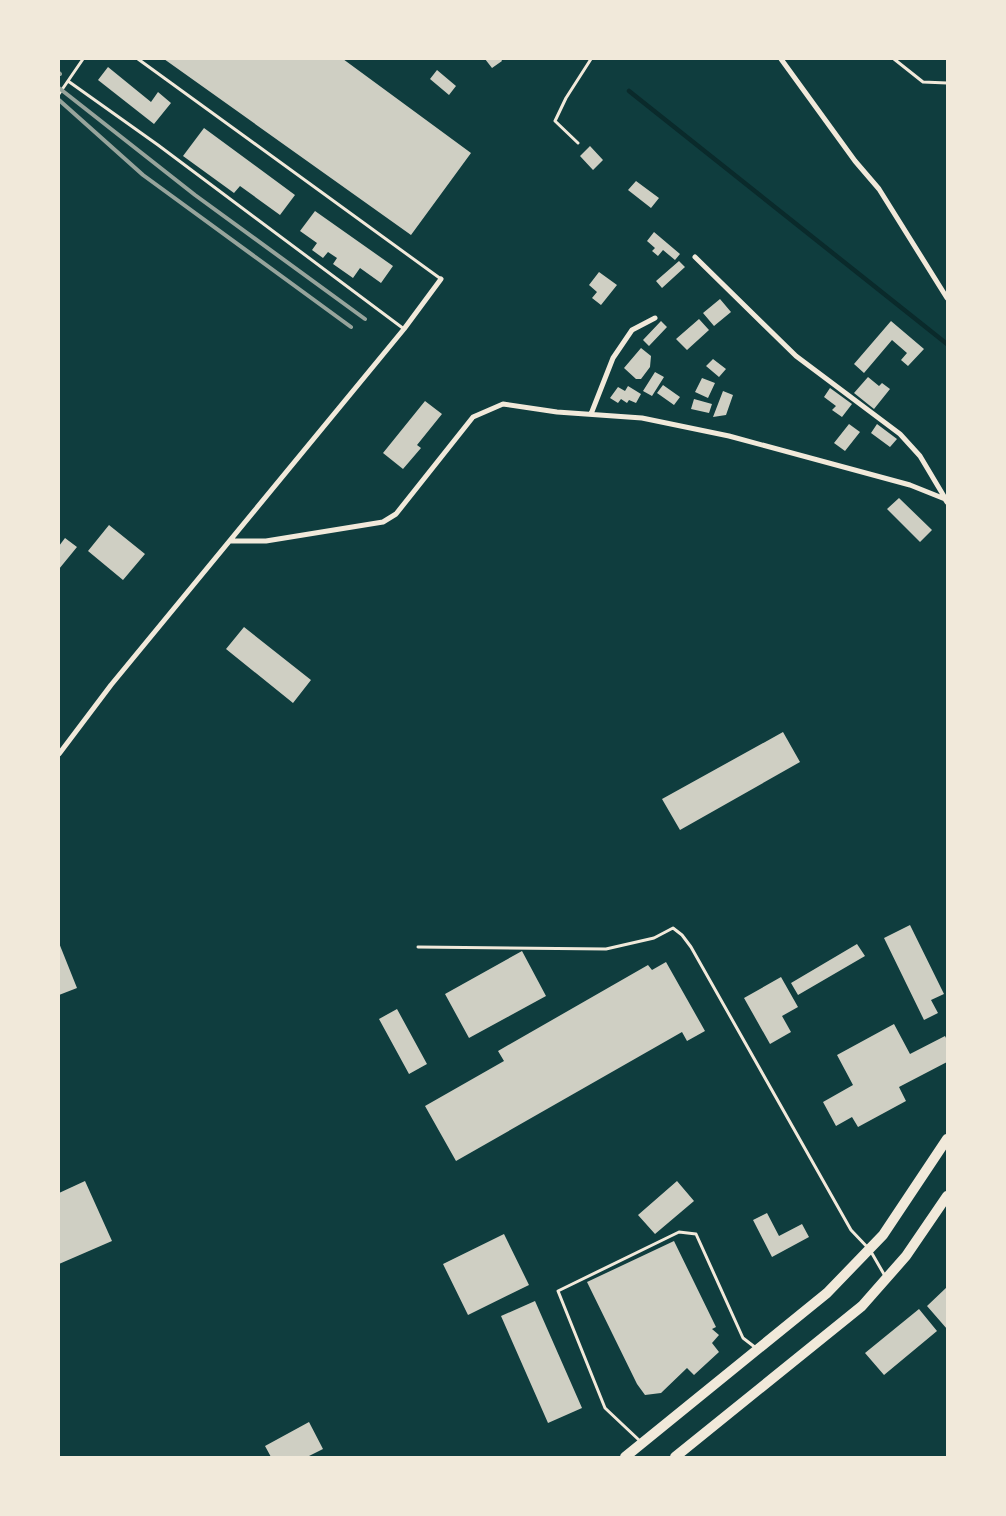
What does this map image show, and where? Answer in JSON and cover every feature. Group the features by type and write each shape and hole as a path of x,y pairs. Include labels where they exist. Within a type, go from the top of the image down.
{"main road":[{"path":"625,1457 827,1293 870,1250 900,1212 947,1140"},
{"path":"675,1457 862,1306 906,1256 947,1196"}],"street":[{"path":"781,59 855,161 879,189 947,298"},
{"path":"694,257 796,356 900,434 920,456 946,500"},
{"path":"59,754 111,685 404,329 441,279"},
{"path":"591,414 613,358 632,330 655,318"},
{"path":"231,541 266,541 383,522 396,514 473,417 502,404 642,418 729,436 910,485 946,500"}],"lane":[{"path":"59,94 84,59"},
{"path":"138,59 441,279"},
{"path":"578,143 555,121 566,98 591,59"},
{"path":"894,59 923,82 947,82"},
{"path":"68,81 166,151 404,329"},
{"path":"418,947 606,949 654,938 672,928 682,935 691,947 851,1230 870,1250 887,1278"},
{"path":"642,1443 605,1408 558,1291 678,1232 696,1234 744,1338 758,1350"}],"building":[{"path":"164,59 343,59 471,153 411,235"},
{"path":"485,59 501,59 502,61 492,68"},
{"path":"108,67 151,102 158,92 171,103 154,124 98,80"},
{"path":"437,70 456,86 449,95 430,79"},
{"path":"204,128 295,195 280,215 240,186 234,193 183,156"},
{"path":"590,146 603,160 593,170 580,156"},
{"path":"636,181 659,198 651,208 628,190"},
{"path":"315,211 393,266 381,283 360,268 353,278 333,264 337,258 328,252 323,258 312,250 317,243 300,231"},
{"path":"654,232 680,254 675,260 663,250 658,256 652,251 655,248 647,241"},
{"path":"679,261 685,267 662,288 656,281"},
{"path":"599,272 617,285 601,305 592,298 597,292 589,285"},
{"path":"720,299 731,312 714,326 703,313"},
{"path":"699,319 709,330 687,350 676,339"},
{"path":"661,321 667,327 649,346 643,340"},
{"path":"891,321 924,349 908,366 901,360 907,353 892,340 864,373 854,364"},
{"path":"641,348 651,356 650,367 641,379 636,379 624,368"},
{"path":"713,359 726,369 719,377 706,366"},
{"path":"655,372 664,377 652,396 643,391"},
{"path":"868,377 879,386 882,383 890,389 874,409 854,393"},
{"path":"702,378 715,383 708,398 695,392"},
{"path":"663,385 680,397 674,405 657,393"},
{"path":"628,386 641,394 636,403 629,400 627,403 621,399 618,403 610,398 618,387 625,391"},
{"path":"830,388 852,404 842,417 832,410 836,406 824,397"},
{"path":"723,391 733,395 726,415 713,417"},
{"path":"694,399 712,404 709,413 691,409"},
{"path":"425,401 442,414 417,445 421,448 403,469 383,453"},
{"path":"849,424 860,432 845,451 834,443"},
{"path":"877,424 897,439 890,447 871,433"},
{"path":"899,498 932,530 920,542 887,509"},
{"path":"109,525 145,554 123,580 88,551"},
{"path":"65,538 77,547 59,569 59,546"},
{"path":"244,627 311,680 293,703 226,649"},
{"path":"783,732 800,762 680,830 662,799"},
{"path":"910,925 944,994 931,1000 938,1013 924,1020 884,938"},
{"path":"59,943 77,988 59,995"},
{"path":"857,944 865,956 798,995 791,983"},
{"path":"522,951 546,996 469,1038 445,994"},
{"path":"666,962 705,1031 687,1041 682,1032 456,1161 425,1106 504,1061 498,1051 648,965 652,970"},
{"path":"781,977 798,1007 782,1016 791,1032 770,1044 744,998"},
{"path":"397,1009 427,1064 409,1074 379,1019"},
{"path":"894,1024 910,1054 945,1036 947,1040 947,1062 899,1087 906,1101 858,1127 852,1117 836,1126 823,1102 853,1085 837,1055"},
{"path":"85,1181 112,1241 59,1264 59,1193"},
{"path":"677,1181 694,1201 655,1234 638,1215"},
{"path":"767,1213 779,1236 802,1224 809,1237 772,1257 753,1220"},
{"path":"504,1234 529,1285 468,1315 443,1264"},
{"path":"674,1241 716,1327 712,1329 719,1335 712,1343 719,1352 694,1375 687,1368 661,1393 645,1395 637,1384 587,1282"},
{"path":"947,1287 947,1329 927,1306"},
{"path":"535,1301 582,1408 548,1423 501,1316"},
{"path":"919,1309 937,1331 884,1375 865,1353"},
{"path":"309,1422 323,1449 307,1457 271,1457 265,1446"}],"waterway":[{"path":"629,91 947,344"}],"railway":[{"path":"59,88 195,195 365,319"},
{"path":"59,100 143,175 351,327"}]}
